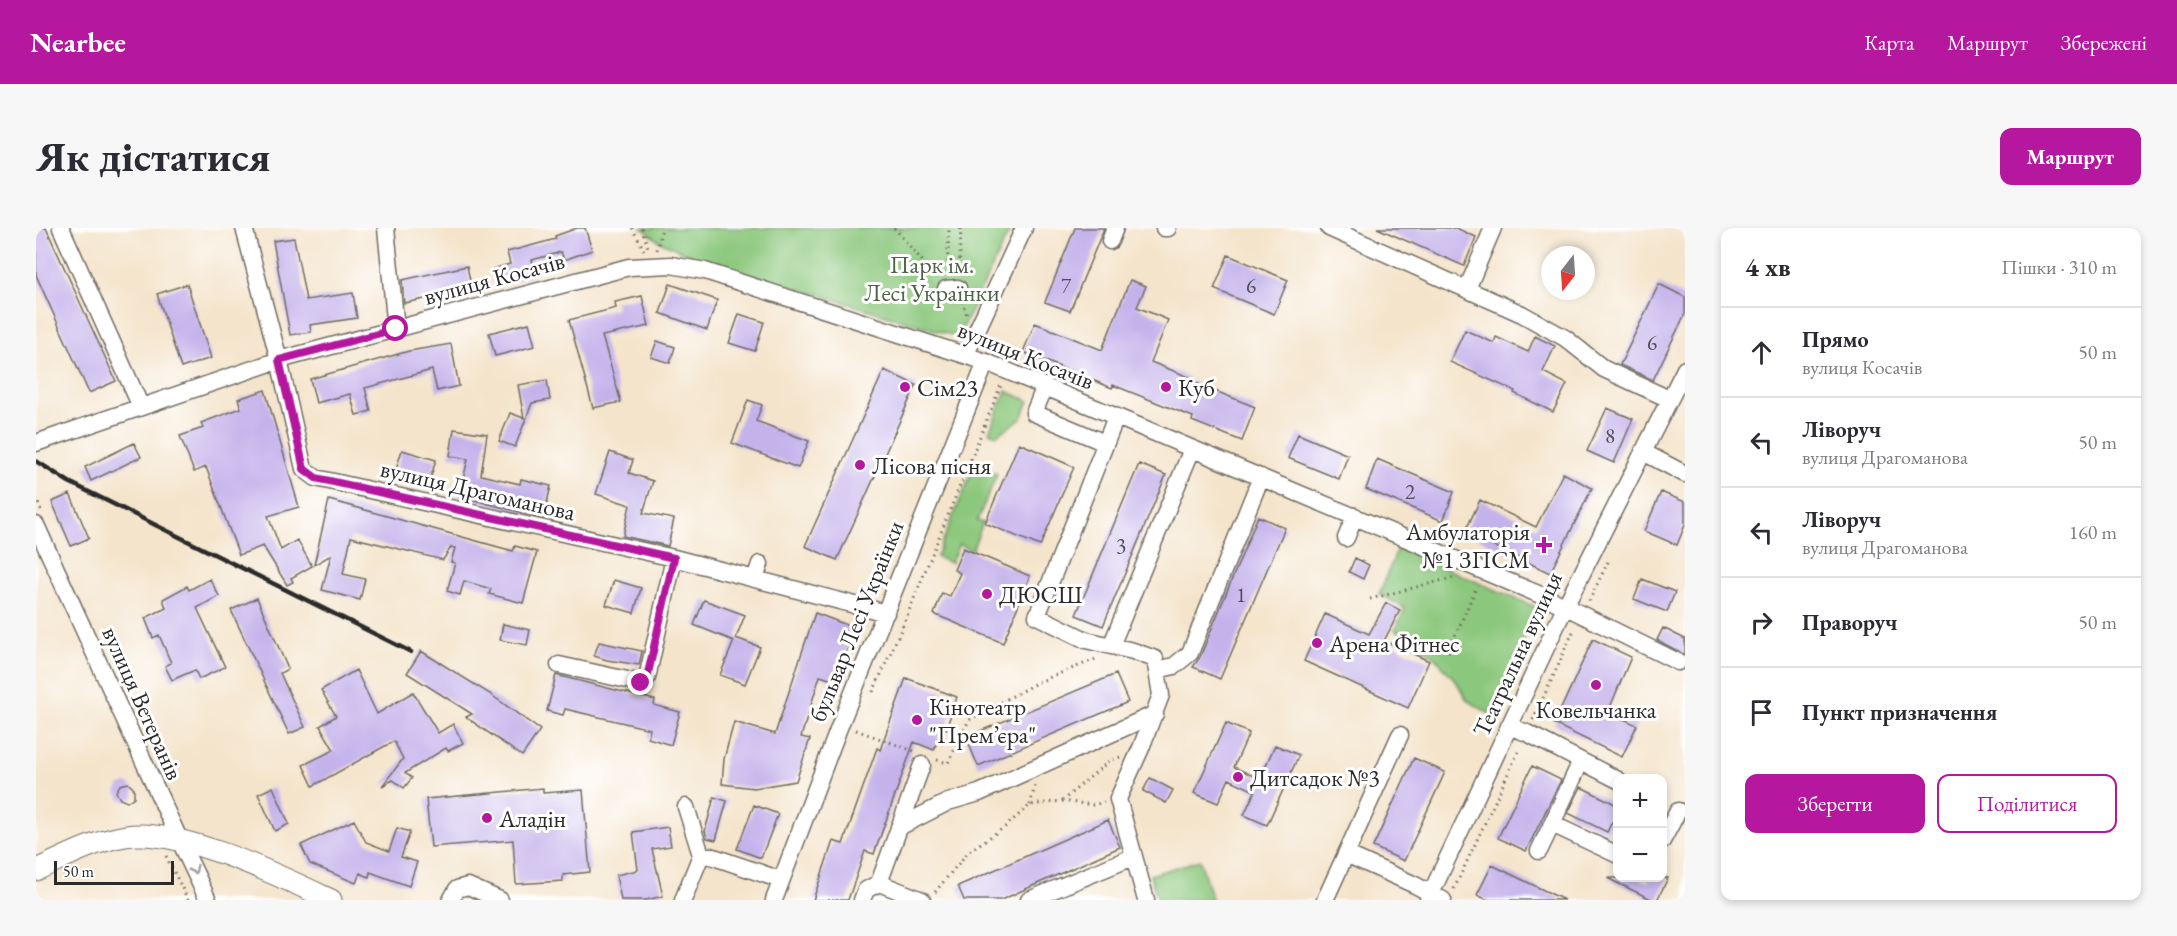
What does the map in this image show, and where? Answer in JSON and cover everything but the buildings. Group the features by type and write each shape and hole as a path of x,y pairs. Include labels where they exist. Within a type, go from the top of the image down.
{"main road":[{"path":"36,870 85,848 128,835 153,836 171,846 205,848 331,900"}],"street":[{"path":"61,228 141,407"},
{"name":"вулиця Драгоманова","path":"244,228 279,360 304,469 316,478 674,558 757,572 886,613"},
{"path":"386,228 396,329"},
{"path":"966,354 1024,228"},
{"path":"1329,228 1522,314 1565,338 1604,369 1669,399"},
{"path":"1467,289 1493,228"},
{"name":"вулиця Косачів","path":"36,443 279,360 629,267 671,264 705,271 966,354 1007,370 1582,613 1678,662"},
{"name":"бульвар Лесі Українки","path":"774,900 840,725 986,362"},
{"name":"Театральна вулиця","path":"1441,895 1509,726 1565,607 1685,369"},
{"path":"1045,386 1034,413 1106,443"},
{"path":"1116,417 1036,616 1108,652 1155,659 1161,694 1155,714 1118,799 1146,900"},
{"path":"1108,652 1192,450"},
{"path":"1643,452 1685,474"},
{"path":"1157,670 1174,666 1190,653 1261,477"},
{"path":"1346,538 1355,516"},
{"name":"вулиця Ветеранів","path":"41,522 171,846 191,864 208,900"},
{"path":"559,665 641,683 647,678 674,558"},
{"path":"899,827 948,802 979,793 1155,714"},
{"path":"1509,726 1613,778"},
{"path":"1325,900 1400,735"},
{"path":"879,884 925,759"},
{"path":"1539,851 1581,761"},
{"path":"1667,806 1681,813 1667,834"},
{"path":"683,900 701,855 686,807"},
{"path":"1552,824 1613,853"},
{"path":"1346,854 1441,895"},
{"path":"701,855 711,856 781,880"},
{"path":"1029,900 1133,857"},
{"path":"862,900 866,890 879,884 922,900"},
{"path":"451,900 457,889 468,886 500,900"}],"path":[{"path":"632,228 653,265"},
{"path":"642,228 653,265"},
{"path":"653,265 662,228"},
{"path":"894,228 952,289 949,228"},
{"path":"870,698 904,623 1007,370"},
{"path":"36,498 41,522"},
{"path":"1441,895 1526,733 1612,552"},
{"path":"1370,599 1462,576"},
{"path":"1448,652 1478,586"},
{"path":"840,725 925,759 948,763 969,720 1036,683 1108,652"},
{"path":"1062,801 1108,761 1141,748"},
{"path":"928,900 969,851 1005,827 1030,805 1062,801 1093,805 1118,799"},
{"path":"171,846 169,860 188,900"},
{"path":"169,860 191,864"}],"green space":[{"name":"Парк ім. Лесі Українки","path":"642,228 1011,228 958,337 695,257 659,241"},
{"path":"1006,391 1029,401 1022,418 997,435 989,432"},
{"path":"975,465 997,474 977,521 983,523 972,550 959,544 951,563 936,557"},
{"path":"1398,548 1538,608 1490,714 1467,700 1456,681 1433,655 1395,630 1405,608 1379,594"},
{"path":"1200,860 1212,900 1158,900 1150,875"}],"railway":[{"path":"36,461 69,482 411,652"}],"place":[{"name":"Сім23","path":"905,387"},
{"name":"Куб","path":"1166,387"},
{"name":"Лісова пісня","path":"860,465"},
{"name":"Амбулаторія №1 ЗПСМ","path":"1544,545"},
{"name":"ДЮСШ","path":"987,594"},
{"name":"Арена Фітнес","path":"1317,643"},
{"name":"Ковельчанка","path":"1596,685"},
{"name":"Кінотеатр \"Прем’єра\"","path":"917,720"},
{"name":"Дитсадок №3","path":"1238,777"},
{"name":"Аладін","path":"487,818"}],"route":[{"path":"396,329 279,360 304,469 316,478 674,558 647,678 641,683"}]}
